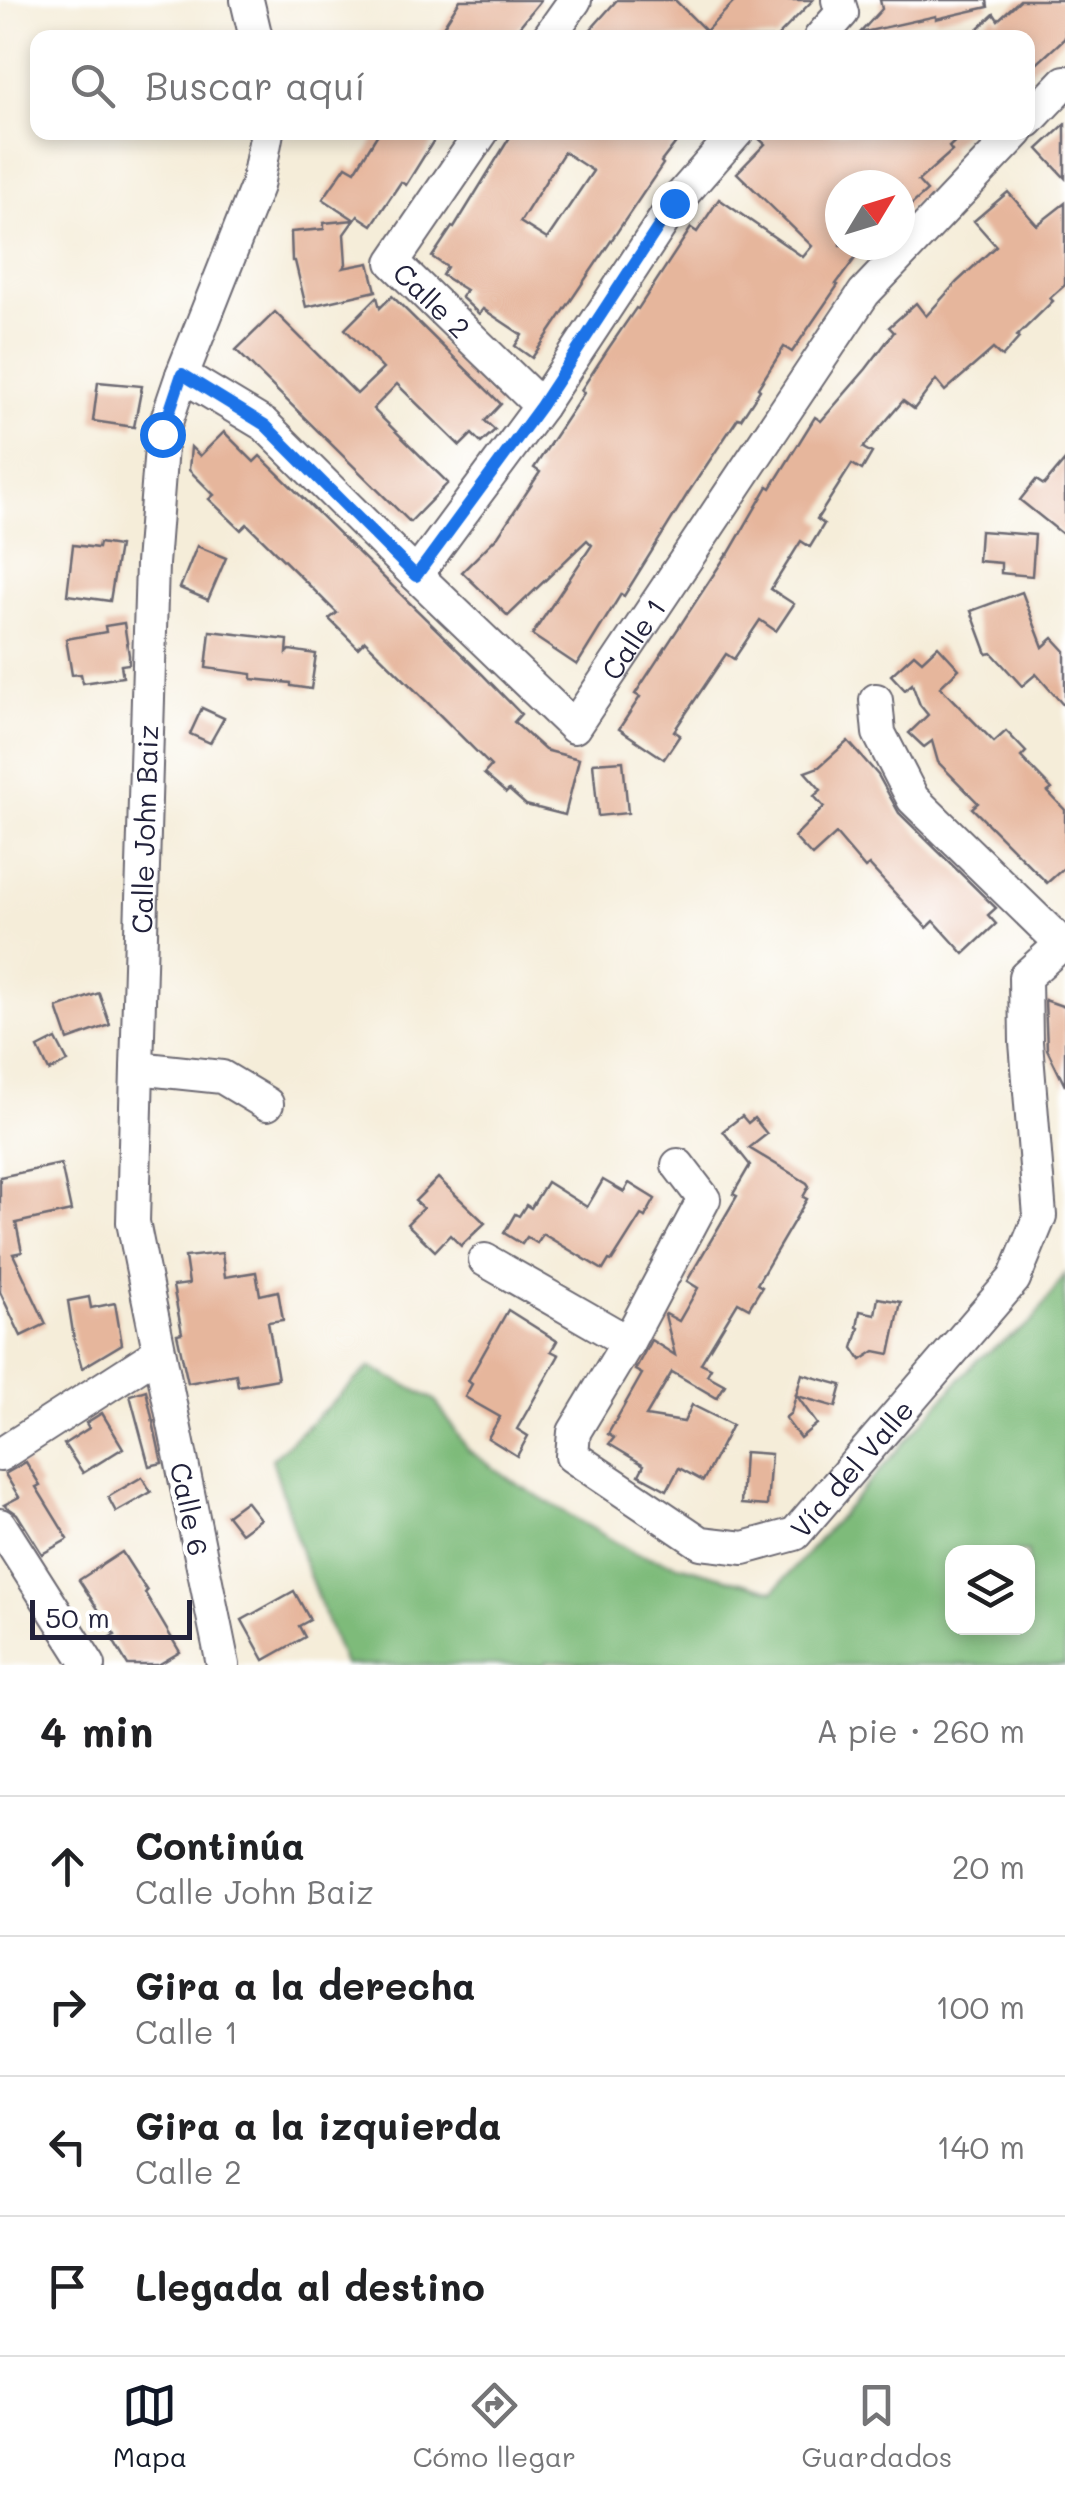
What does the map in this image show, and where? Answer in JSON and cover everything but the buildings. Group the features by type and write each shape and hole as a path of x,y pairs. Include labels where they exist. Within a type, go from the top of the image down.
{"street":[{"path":"246,0 254,30"},
{"path":"554,30 575,0"},
{"path":"827,30 842,13 838,0"},
{"path":"1035,114 1065,82"},
{"name":"Calle John Baiz","path":"158,1353 133,1222 152,564 162,434 257,186 266,140"},
{"name":"Calle 2","path":"477,140 393,262 541,406"},
{"path":"416,576 541,406 674,203 729,140"},
{"name":"Calle 1","path":"182,374 265,425 574,728 864,293 1008,140"},
{"path":"876,700 879,733 913,799 1063,942"},
{"name":"Vía del Valle","path":"678,1165 704,1199 628,1342 574,1432 572,1456 701,1543 744,1548 796,1534 1014,1280 1040,1216 1026,1042 1025,977 1063,942"},
{"path":"137,1068 222,1076 267,1104"},
{"path":"485,1260 628,1342"},
{"path":"0,1455 158,1353"},
{"name":"Calle 6","path":"158,1353 222,1665"},
{"path":"0,1525 89,1665"},
{"path":"0,1560 21,1588 46,1601"}],"green space":[{"path":"1065,1274 1065,1665 621,1665 547,1661 543,1665 344,1665 303,1559 272,1459 370,1367 435,1400 468,1450 509,1479 634,1553 774,1591 977,1360 1032,1322"}],"route":[{"path":"162,434 182,374 265,425 416,576 541,406 674,203"}]}
